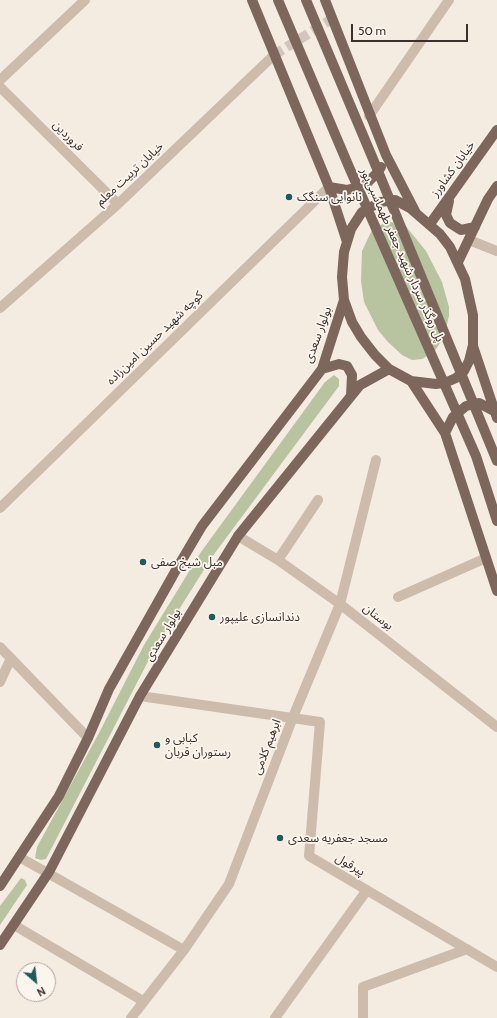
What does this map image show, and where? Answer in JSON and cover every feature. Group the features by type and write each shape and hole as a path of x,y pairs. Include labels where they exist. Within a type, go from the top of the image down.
{"main road":[{"path":"252,0 328,187 347,242"},
{"name":"پل روگذر سردار شهید جعفر طهماسبی‌پور","path":"278,0 349,167 476,456 497,522"},
{"name":"پل روگذر سردار شهید جعفر طهماسبی‌پور","path":"306,0 497,461"},
{"path":"325,0 369,116 386,155 416,213"},
{"name":"خیابان کشاورز","path":"430,224 497,130"},
{"path":"328,187 347,190 365,185 378,172 386,155"},
{"path":"458,262 488,199 497,186"},
{"path":"450,195 446,215 450,223 461,230 475,227"},
{"path":"395,200 430,224 450,247 458,262 470,298 472,315 473,345 470,361 464,371 456,378 436,384 411,381 389,369 375,355 352,322 344,300 342,277 344,252 350,229 362,212 380,202 395,200"},
{"name":"بولوار سعدی","path":"0,886 20,858 59,796 88,738 109,690 202,526 322,369 344,300"},
{"path":"473,345 496,414"},
{"path":"322,369 339,364 347,366 352,374 351,396"},
{"name":"بولوار سعدی","path":"0,945 49,872 140,696 238,536 360,384 389,369"},
{"path":"411,381 445,433 497,591"},
{"path":"445,433 453,417 466,406 479,403 496,414"}],"street":[{"path":"0,80 85,0"},
{"path":"369,116 449,0"},
{"name":"خیابان تربیت معلم","path":"0,308 118,204 274,55"},
{"name":"فروردین","path":"0,86 118,204"},
{"name":"کوچه شهید حسین امین‌زاده","path":"0,508 328,187"},
{"path":"469,240 497,251"},
{"name":"ابرهیم کلامی","path":"131,1018 184,950 229,884 293,717 340,604 376,460"},
{"path":"278,560 318,500"},
{"name":"بوستان","path":"238,536 278,560 340,604 497,727"},
{"path":"398,597 486,558"},
{"path":"0,646 88,738"},
{"path":"0,682 11,658"},
{"path":"140,696 293,717"},
{"name":"پیرقول","path":"293,717 320,722 309,856 497,967"},
{"path":"20,858 49,872 184,950"},
{"path":"275,1018 366,890"},
{"path":"14,925 143,1001"},
{"path":"363,1018 363,987 467,949"}],"green space":[{"path":"390,222 404,224 426,251 442,282 449,307 449,316 444,337 434,352 422,359 412,360 402,355 388,342 378,330 364,302 361,281 362,251 372,230 380,225"},
{"path":"334,375 339,379 339,386 212,557 156,646 46,859 41,860 35,858 37,847 100,731 144,645 201,552 325,382"},
{"path":"21,878 25,880 27,885 0,925 0,906"}],"tunnel":[{"path":"274,55 332,19"}],"place":[{"name":"نانوایی سنگک","path":"289,197"},
{"name":"مبل شیخ صفی","path":"143,562"},
{"name":"دندانسازی علیپور","path":"212,617"},
{"name":"کبابی و رستوران قربان","path":"157,745"},
{"name":"مسجد جعفریه سعدی","path":"280,838"}]}
